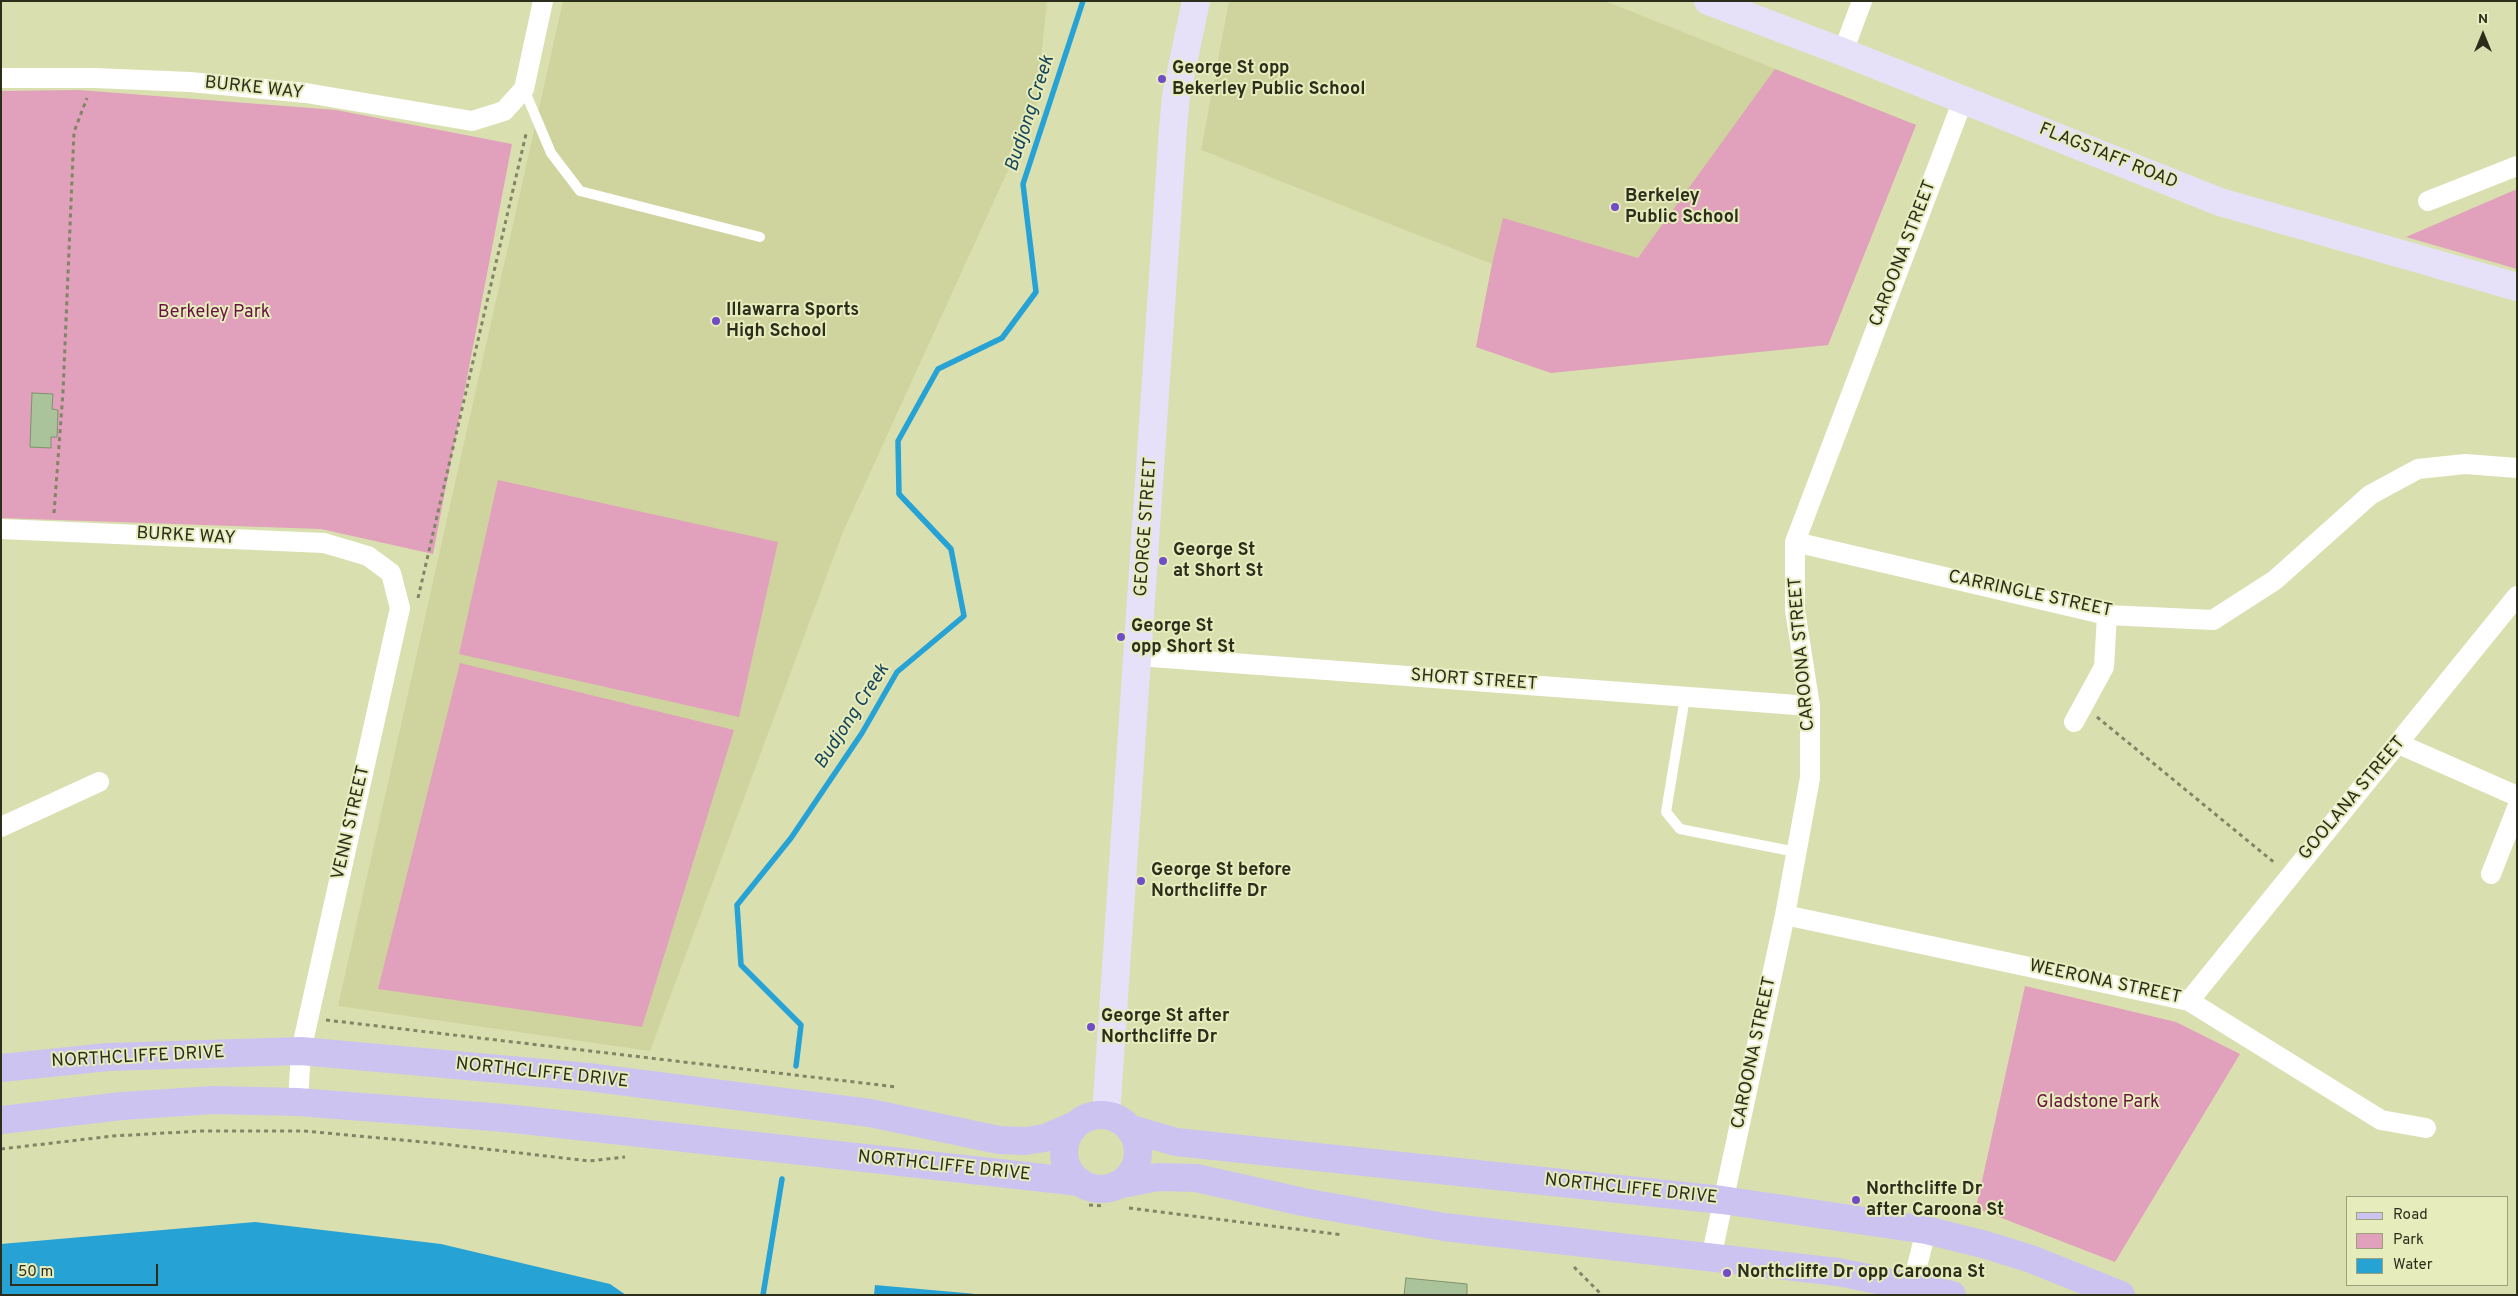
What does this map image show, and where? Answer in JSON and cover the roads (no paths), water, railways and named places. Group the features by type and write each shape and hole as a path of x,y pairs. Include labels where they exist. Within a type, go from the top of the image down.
{"main road":[{"name":"GEORGE STREET","path":"1106,1115 1173,129 1176,96 1196,1"},
{"name":"FLAGSTAFF ROAD","path":"1708,1 1843,52 2220,202 2517,287"},
{"name":"NORTHCLIFFE DRIVE","path":"1,1068 108,1056 301,1051 588,1077 870,1113 999,1140 1025,1141 1045,1138 1076,1125"},
{"name":"NORTHCLIFFE DRIVE","path":"1,1120 131,1105 213,1100 298,1102 505,1118 1080,1182"},
{"path":"1117,1185 1127,1180 1138,1160 1137,1144 1131,1129 1124,1122 1106,1115 1090,1117 1076,1125 1067,1139 1064,1155 1067,1165 1080,1182 1097,1189 1117,1185 1158,1176 1196,1178 1303,1202 1444,1227 1838,1272 1911,1290 1952,1295"},
{"name":"NORTHCLIFFE DRIVE","path":"1131,1129 1176,1142 1722,1200 1926,1230 1986,1244 2031,1259 2121,1295"}],"street":[{"path":"524,89 543,1"},
{"path":"1843,52 1862,1"},
{"name":"BURKE WAY","path":"1,78 95,78 190,82 306,93 472,121 504,111 524,89"},
{"name":"CAROONA STREET","path":"1711,1258 1785,915 1810,778 1810,706 1795,610 1795,542 1963,100"},
{"path":"2428,201 2517,166"},
{"name":"CARRINGLE STREET","path":"1795,542 2107,614 2213,620 2275,580 2370,495 2418,469 2465,464 2517,468"},
{"name":"BURKE WAY","path":"1,529 324,543 368,556"},
{"name":"VENN STREET","path":"298,1102 301,1051 400,608 391,573 368,556"},
{"name":"GOOLANA STREET","path":"2189,1001 2517,596"},
{"path":"2078,714 2104,667 2107,614"},
{"name":"SHORT STREET","path":"1138,656 1810,706"},
{"path":"2399,744 2517,796"},
{"path":"1,827 99,782"},
{"path":"2491,874 2517,808"},
{"name":"WEERONA STREET","path":"1785,915 2189,1001 2381,1120 2426,1128"},
{"path":"1911,1290 1926,1230"}],"lane":[{"path":"524,89 551,153 580,191 760,236"},
{"path":"1685,697 1666,812 1680,829 1796,852"}],"water":[{"path":"255,1222 441,1244 610,1284 626,1295 1,1295 1,1244"},
{"path":"875,1285 976,1294 976,1295 874,1295"}],"waterway":[{"name":"Budjong Creek","path":"796,1066 801,1025 741,965 737,905 791,838 862,733 897,672 964,616 951,549 899,494 898,441 938,369 1002,338 1036,292 1023,184 1083,1"},
{"name":"Budjong Creek","path":"763,1295 782,1179"}],"place":[{"name":"George St opp Bekerley Public School","path":"1162,79"},
{"name":"Berkeley Public School","path":"1615,207"},
{"name":"Illawarra Sports High School","path":"716,321"},
{"name":"George St at Short St","path":"1163,561"},
{"name":"George St opp Short St","path":"1121,637"},
{"name":"George St before Northcliffe Dr","path":"1141,881"},
{"name":"George St after Northcliffe Dr","path":"1091,1027"},
{"name":"Northcliffe Dr after Caroona St","path":"1856,1200"},
{"name":"Northcliffe Dr opp Caroona St","path":"1727,1273"}],"park label":[{"name":"Berkeley Park","path":"214,313"},
{"name":"Gladstone Park","path":"2098,1103"}]}
